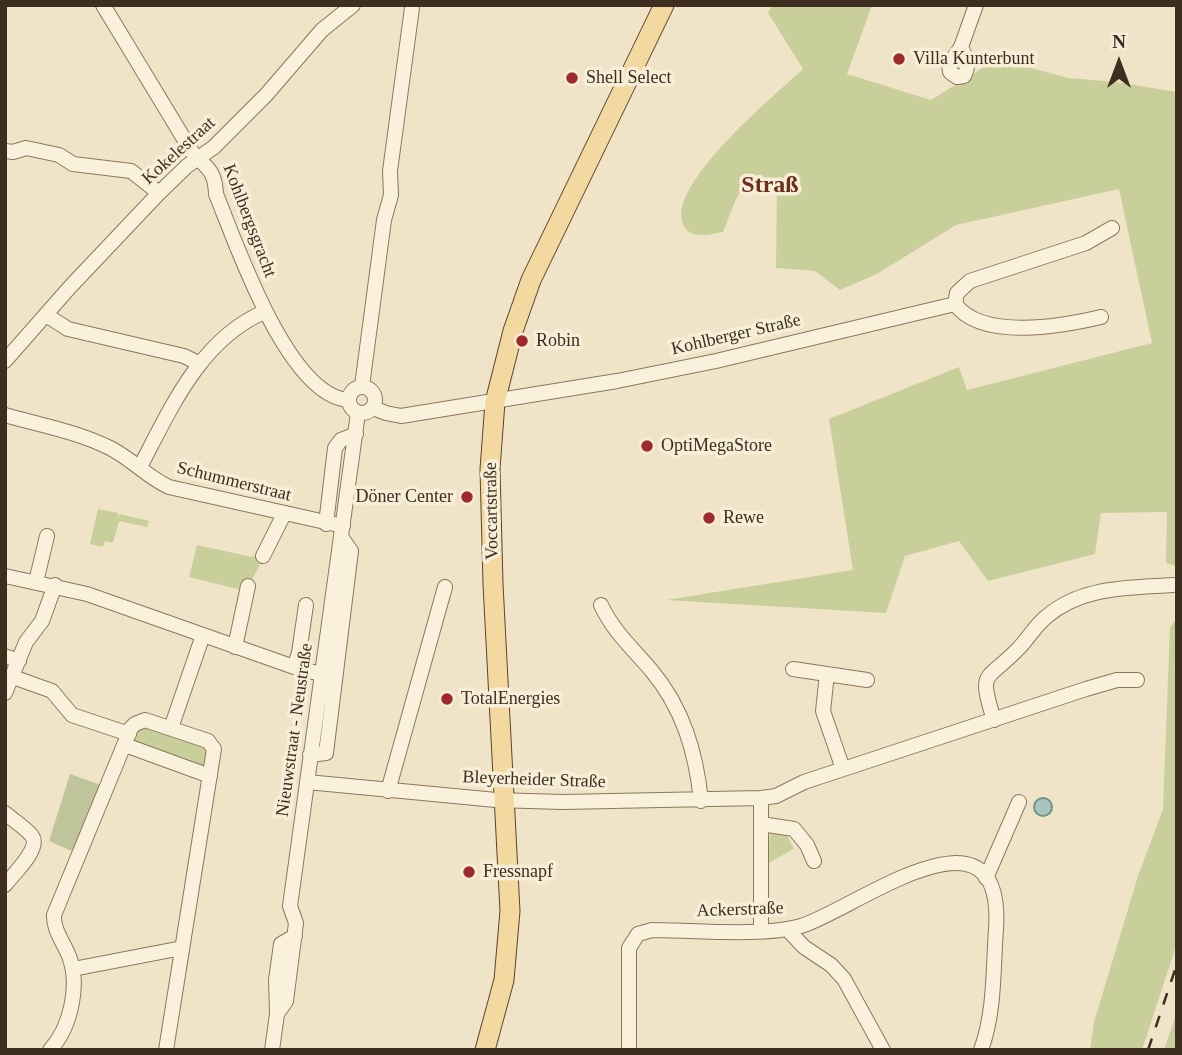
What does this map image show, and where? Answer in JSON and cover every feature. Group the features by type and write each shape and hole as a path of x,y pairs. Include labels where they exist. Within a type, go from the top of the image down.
{"main road":[{"name":"Voccartstraße","path":"485,1050 504,980 509,935 491,488 491,442 495,402 516,321 531,280 664,5"}],"street":[{"name":"Kohlbergsgracht","path":"103,5 140,69 198,159 207,165 264,312 306,374 326,393 335,398 349,400"},
{"name":"Kokelestraat","path":"5,361 159,192 187,166 208,153 266,95 322,30 353,5"},
{"path":"961,47 976,5"},
{"path":"362,386 414,6"},
{"path":"5,151 13,152 26,148 59,155 73,164 131,171 159,192"},
{"path":"1101,317 1058,325 992,325 974,320 955,304 957,293 970,281 1087,243 1112,228"},
{"name":"Kohlberger Straße","path":"373,408 401,416 495,402 716,360 955,304"},
{"path":"140,467 182,389 200,364 238,325 264,312"},
{"path":"46,315 68,329 178,355 200,364"},
{"path":"362,386 370,388 375,394 373,408 369,412 358,413 349,400 352,390 362,386"},
{"name":"Nieuwstraat - Neustraße","path":"272,1050 277,1014 286,1001 295,936 296,923 290,906 358,413"},
{"name":"Schummerstraat","path":"5,415 92,440 128,458 159,483 169,487 326,524 342,532"},
{"path":"326,524 335,448 341,440 356,434"},
{"path":"263,556 284,514"},
{"path":"310,755 326,753 351,551 342,532"},
{"path":"36,582 47,536"},
{"path":"5,576 87,594 235,647 321,674"},
{"path":"5,693 13,677 12,659 42,621 55,585"},
{"path":"994,720 985,681 990,672 1017,651 1044,618 1062,606 1091,593 1173,585"},
{"path":"235,647 248,586"},
{"path":"388,791 445,587"},
{"path":"294,667 300,650 306,605"},
{"path":"601,605 609,623 657,678 677,706 691,746 701,801"},
{"path":"171,728 203,635"},
{"path":"793,669 866,680"},
{"path":"827,674 823,711 843,769"},
{"path":"13,677 52,691 72,715 210,776"},
{"name":"Bleyerheider Straße","path":"307,782 505,801 701,801 761,798 776,796 804,782 1086,689 1117,680 1137,680"},
{"path":"55,1048 69,1012 74,986 73,969 54,926 54,915 127,739 135,724 145,720 211,743 214,749 166,1050"},
{"path":"761,798 761,931"},
{"path":"981,1050 989,1024 997,912 996,898 986,878 1019,802"},
{"path":"5,813 32,836 34,842 32,851 5,885"},
{"path":"761,824 794,829 802,836 814,861"},
{"name":"Ackerstraße","path":"629,1050 628,948 638,934 652,930 787,929 816,920 914,871 953,863 976,868 986,878"},
{"path":"787,929 804,947 831,965 844,979 883,1050"},
{"path":"73,969 183,948"}],"green space":[{"path":"772,5 872,5 847,74 931,100 997,59 1069,78 1177,92 1177,566 1166,563 1167,512 1101,513 1095,554 988,581 959,541 905,556 886,613 666,600 853,570 829,419 959,367 967,390 1152,343 1119,189 956,225 877,274 840,290 815,271 776,268 777,179 747,182 736,199 723,232 698,235 688,231 682,221 683,204 708,162 749,118 803,69 768,13"},
{"path":"98,509 118,513 119,518 120,514 149,521 147,527 119,521 113,543 105,541 103,547 90,544"},
{"path":"197,545 263,559 249,585 242,590 189,577"},
{"path":"1177,618 1177,943 1142,1050 1090,1050 1094,1022 1138,876 1163,809 1170,627"},
{"path":"141,724 207,744 207,771 130,744"},
{"path":"70,774 101,785 74,852 49,841"},
{"path":"784,830 794,849 768,863 770,831"},
{"path":"1177,1012 1177,1050 1164,1050"}],"water":[{"path":"1043,798 1049,801 1052,807 1049,813 1043,816 1037,813 1034,807 1037,801"}],"railway":[{"path":"1148,1050 1177,964"}],"place":[{"name":"Villa Kunterbunt","path":"899,59"},
{"name":"Shell Select","path":"572,78"},
{"name":"Robin","path":"522,341"},
{"name":"OptiMegaStore","path":"647,446"},
{"name":"Döner Center","path":"467,497"},
{"name":"Rewe","path":"709,518"},
{"name":"TotalEnergies","path":"447,699"},
{"name":"Fressnapf","path":"469,872"}],"district":[{"name":"Straß","path":"770,186"}]}
